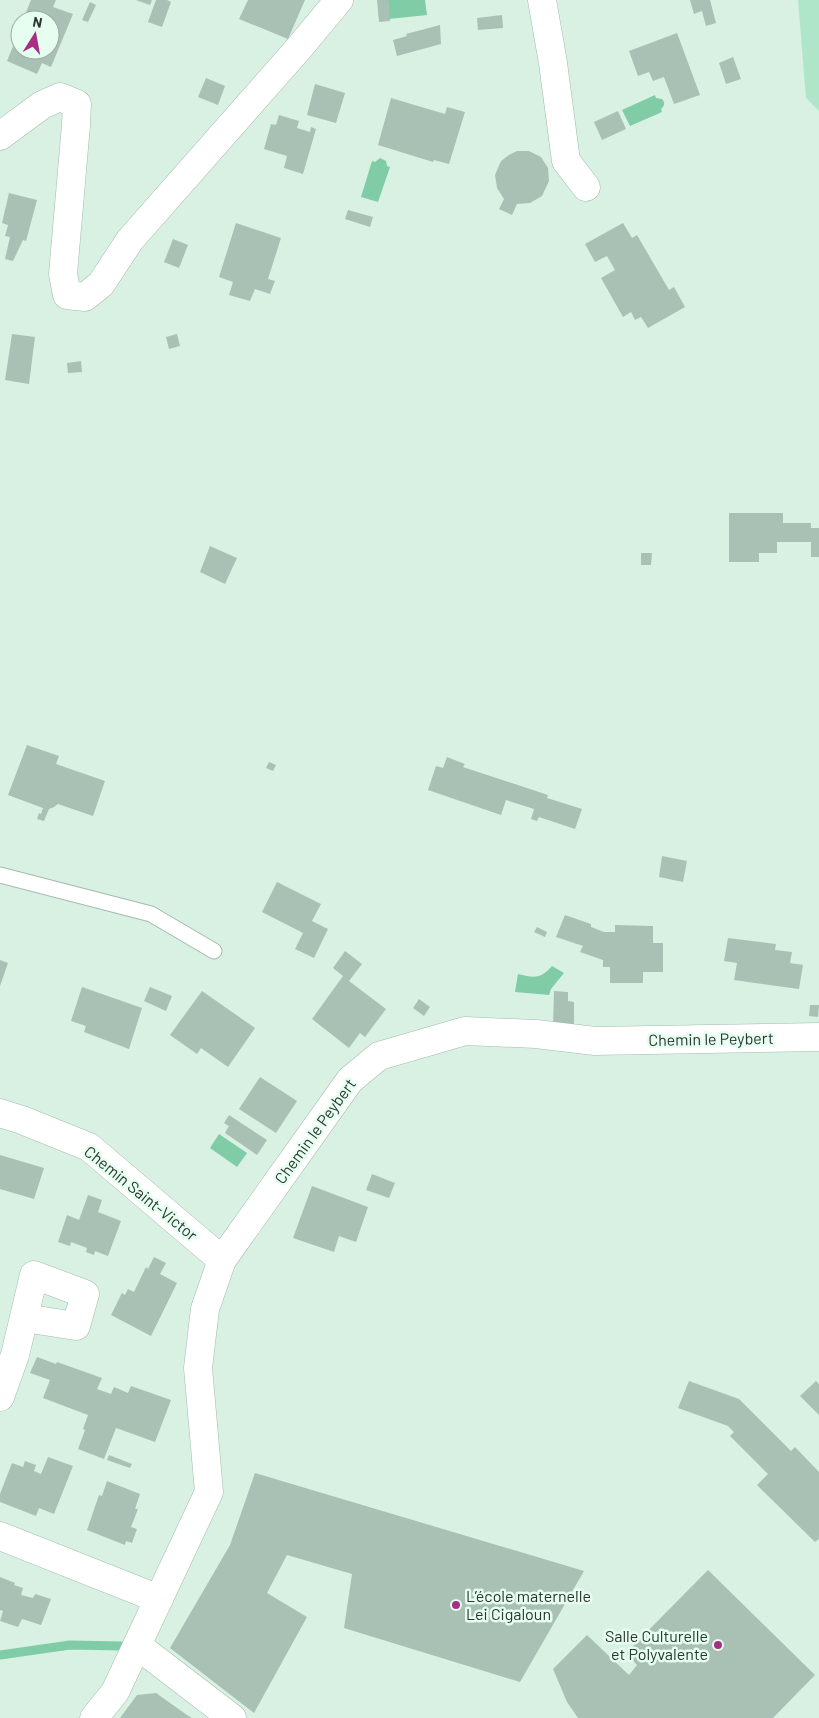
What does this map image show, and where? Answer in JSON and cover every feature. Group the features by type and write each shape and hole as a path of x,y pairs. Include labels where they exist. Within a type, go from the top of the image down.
{"street":[{"path":"0,136 42,105 60,97 76,104 76,125 63,274 67,294 85,297 101,284 130,240 339,0"},
{"path":"542,0 553,63 566,161 586,187"},
{"name":"Chemin le Peybert","path":"94,1718 115,1692 209,1492 198,1368 205,1309 222,1260 350,1080 379,1056 465,1031 536,1034 595,1041 819,1037"},
{"name":"Chemin Saint-Victor","path":"0,1113 88,1147 222,1260"},
{"path":"0,1397 15,1355 24,1318"},
{"path":"0,1536 159,1599"},
{"path":"138,1646 232,1718"}],"lane":[{"path":"0,875 150,914 214,951"}],"shaded area":[{"path":"388,0 425,0 427,15 389,19"},
{"path":"798,0 819,0 819,111 806,98"},
{"path":"655,95 656,98 664,101 661,109 662,112 630,126 622,110"},
{"path":"380,158 386,161 387,166 390,167 378,202 361,197 372,161 375,162"},
{"path":"552,966 564,973 551,989 549,995 515,992 518,974 537,976"},
{"path":"219,1134 247,1153 237,1167 210,1148"}],"building":[{"path":"31,0 56,0 53,7 73,14 60,45 60,10 27,10"},
{"path":"136,0 152,0 150,5"},
{"path":"156,0 171,2 162,27 148,22"},
{"path":"248,0 305,0 288,39 239,19"},
{"path":"377,0 388,0 390,21 379,22"},
{"path":"690,0 710,0 716,23 706,26 702,11 694,14"},
{"path":"90,2 96,5 88,22 82,20"},
{"path":"502,15 503,28 478,30 477,18"},
{"path":"440,25 441,44 397,56 393,40 407,36 406,34"},
{"path":"677,33 700,95 674,104 664,77 653,81 649,72 638,76 629,51"},
{"path":"10,54 10,60 54,60 51,67 42,63 37,74 7,61"},
{"path":"733,57 741,79 726,84 719,63"},
{"path":"206,78 225,86 218,105 198,97"},
{"path":"315,84 345,93 336,123 307,115"},
{"path":"391,98 445,114 447,107 465,112 449,164 434,160 433,162 378,145"},
{"path":"618,111 626,129 602,140 594,122"},
{"path":"279,115 299,121 297,128 310,132 311,127 316,129 303,174 284,168 287,156 264,149 271,124 276,125"},
{"path":"517,151 529,151 541,157 548,168 549,181 542,196 530,203 517,204 512,215 499,209 504,199 497,188 495,175 501,161"},
{"path":"9,193 37,200 26,241 23,240 13,261 5,259 10,237 5,236 8,225 2,223"},
{"path":"348,210 373,217 370,227 345,219"},
{"path":"236,223 281,238 268,279 275,281 270,294 255,289 250,301 229,295 233,282 219,277"},
{"path":"623,223 632,238 637,235 669,290 674,287 685,307 648,328 641,317 635,320 631,312 623,317 601,278 615,270 607,256 595,262 585,244"},
{"path":"173,239 188,245 179,268 164,262"},
{"path":"12,334 35,337 29,384 5,380"},
{"path":"177,334 180,346 169,349 166,337"},
{"path":"81,361 82,372 68,373 67,363"},
{"path":"729,513 783,513 783,523 811,523 811,528 819,528 819,557 811,557 811,542 777,542 777,553 759,553 759,562 729,562"},
{"path":"210,546 237,558 225,584 200,572"},
{"path":"641,553 652,553 651,565 641,565"},
{"path":"27,745 59,756 56,764 105,781 93,816 58,804 49,809 44,821 37,819 43,808 8,795"},
{"path":"447,757 465,764 463,767 548,795 547,798 582,809 575,829 539,817 537,821 531,819 534,809 506,800 501,815 428,790 436,766 443,768"},
{"path":"269,762 276,765 273,771 266,768"},
{"path":"662,856 687,861 683,882 659,877"},
{"path":"277,882 321,904 312,921 328,929 314,958 295,949 303,933 262,912"},
{"path":"565,915 591,924 591,927 604,932 615,932 615,925 653,926 653,943 663,943 663,972 643,972 643,983 610,983 610,967 603,967 603,960 580,952 583,946 556,937"},
{"path":"537,927 547,932 545,937 534,932"},
{"path":"728,938 776,944 775,950 792,952 790,963 803,965 799,989 734,980 737,963 724,961"},
{"path":"345,951 362,964 349,981 386,1009 365,1037 360,1033 349,1048 312,1019 343,976 333,968"},
{"path":"0,960 8,963 0,986"},
{"path":"82,987 142,1008 129,1049 84,1032 86,1026 71,1021"},
{"path":"150,987 172,996 166,1011 144,1001"},
{"path":"202,991 255,1028 228,1067 201,1048 197,1054 170,1035"},
{"path":"554,991 568,992 568,1001 574,1002 574,1029 553,1027"},
{"path":"419,999 430,1007 424,1016 413,1008"},
{"path":"810,1005 819,1005 818,1017 809,1016"},
{"path":"260,1077 297,1101 276,1133 239,1109"},
{"path":"229,1115 267,1140 257,1155 225,1133 229,1126 224,1123"},
{"path":"0,1155 44,1168 34,1199 0,1189"},
{"path":"372,1174 395,1183 389,1198 366,1190"},
{"path":"312,1186 368,1207 356,1242 339,1236 334,1252 293,1238"},
{"path":"88,1195 102,1200 98,1212 121,1221 108,1256 95,1251 94,1255 86,1252 87,1248 71,1242 70,1246 58,1242 67,1215 79,1220"},
{"path":"154,1257 166,1263 160,1274 177,1283 151,1336 111,1315 122,1293 125,1295 128,1289 134,1292 146,1267 148,1269"},
{"path":"37,1357 102,1378 97,1389 111,1394 114,1387 128,1393 131,1386 171,1400 155,1442 116,1428 104,1459 78,1449 88,1415 43,1398 50,1380 30,1373"},
{"path":"689,1381 739,1399 791,1451 795,1447 819,1472 819,1539 815,1542 757,1485 768,1474 730,1436 734,1432 728,1426 678,1408"},
{"path":"816,1381 819,1384 819,1415 800,1396"},
{"path":"109,1455 132,1464 130,1468 107,1460"},
{"path":"48,1457 73,1466 54,1514 39,1508 36,1516 0,1502 0,1494 12,1463 23,1467 25,1461 36,1465 34,1471 41,1474"},
{"name":"L’école maternelle Lei Cigaloun","path":"255,1473 584,1571 520,1682 344,1628 352,1574 287,1555 267,1593 307,1617 254,1713 170,1648 230,1545"},
{"path":"107,1481 140,1494 135,1509 138,1509 131,1527 137,1529 132,1543 126,1541 125,1545 87,1530 99,1495 102,1496"},
{"name":"Salle Culturelle et Polyvalente","path":"708,1570 815,1675 773,1718 578,1718 567,1702 553,1669 587,1635 629,1675 637,1665 626,1653"},
{"path":"0,1577 23,1588 21,1595 33,1598 35,1594 51,1599 41,1625 22,1619 18,1627 0,1621 3,1611 0,1610"},
{"path":"156,1693 192,1718 120,1718 137,1695"}],"waterway":[{"path":"0,1655 70,1645 121,1646"}],"place":[{"name":"L’école maternelle Lei Cigaloun","path":"456,1605"},
{"name":"Salle Culturelle et Polyvalente","path":"718,1645"}]}
